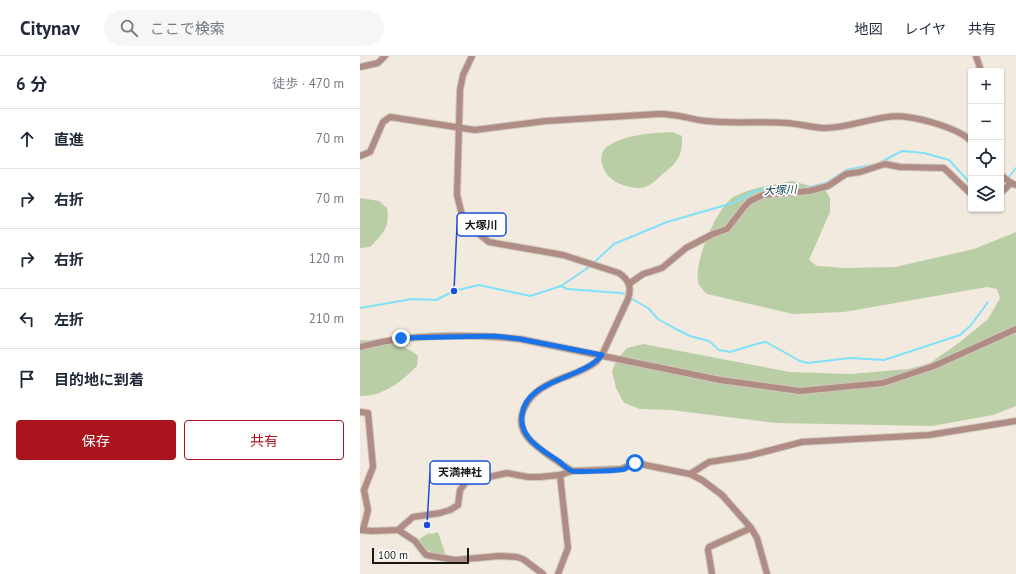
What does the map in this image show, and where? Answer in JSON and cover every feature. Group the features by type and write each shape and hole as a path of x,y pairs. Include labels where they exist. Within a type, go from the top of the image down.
{"street":[{"path":"360,67 378,63 385,56"},
{"path":"472,56 463,75 460,90 458,126 458,200 462,216 474,231 489,242 563,255 619,273 626,278 629,284 630,291 628,299 602,355 591,366 549,384 535,392 527,401 522,410 521,421 523,428 532,442 572,471"},
{"path":"976,56 980,68"},
{"path":"360,156 372,150 381,124 387,118 458,126 475,130 546,121 669,113 706,121 787,123 824,128 853,125 895,116 909,117 957,130 965,134 970,140"},
{"path":"629,284 643,274 662,268 686,248 713,234 727,229 744,206 762,195 809,191 828,186 846,174 860,172 885,164 900,167 944,168 968,191"},
{"path":"1002,176 1013,184 1004,192"},
{"path":"360,347 401,338 495,336 520,339 602,355 720,380 800,391 883,382 934,366 1016,329"},
{"path":"360,412 368,413 373,467 364,490 368,510 362,530 398,530 414,541 426,555 455,560 499,556 517,557 523,559 543,574"},
{"path":"690,474 709,462 748,456 802,442 929,435 1016,422"},
{"path":"398,530 413,516 440,513 456,507 459,504 460,490 466,482 507,472 528,477 560,475 572,471 621,469 635,463 690,474 702,480 722,495 751,528 757,538 767,574"},
{"path":"558,574 568,548 560,475"},
{"path":"712,574 708,550 709,546 751,528"}],"green space":[{"path":"673,132 682,136 682,148 679,157 670,168 653,183 642,188 637,188 619,184 606,173 601,159 604,150 608,146 623,139 639,135"},
{"path":"792,181 825,190 830,198 830,212 809,260 817,266 845,268 895,267 974,249 1016,232 1016,406 993,415 932,426 776,423 671,410 640,409 624,403 616,388 612,371 617,359 627,348 643,344 790,372 850,374 909,369 930,363 960,342 988,319 1000,298 997,289 987,287 844,312 793,314 707,294 700,287 698,282 700,261 708,235 721,211 735,196 749,190"},
{"path":"360,198 379,201 387,208 388,215 384,230 379,238 370,247 360,248"},
{"path":"360,340 390,343 412,351 418,356 417,366 392,387 376,394 360,396"},
{"path":"438,532 446,556 425,550 419,539 429,533 432,534"}],"waterway":[{"name":"大塚川","path":"881,162 902,151 924,153 949,160 968,181"},
{"name":"大塚川","path":"360,308 412,299 436,300 454,291 479,285 530,296 561,286 589,267 614,244 667,222 733,203 755,191 770,188 802,189 826,183 846,170 877,164"},
{"name":"大塚川","path":"1008,178 1016,168"},
{"path":"561,286 567,289 625,294"},
{"path":"632,299 648,308 658,319 690,336 709,341 719,350 730,352 766,342 800,361 808,363 850,358 884,360 960,335 971,325 988,302"}],"place":[{"name":"大塚川","path":"454,291"},
{"name":"天満神社","path":"427,525"}],"route":[{"path":"401,338 495,336 520,339 602,355 591,366 549,384 535,392 527,401 522,410 521,421 523,428 532,442 572,471 625,469 635,463"}]}
